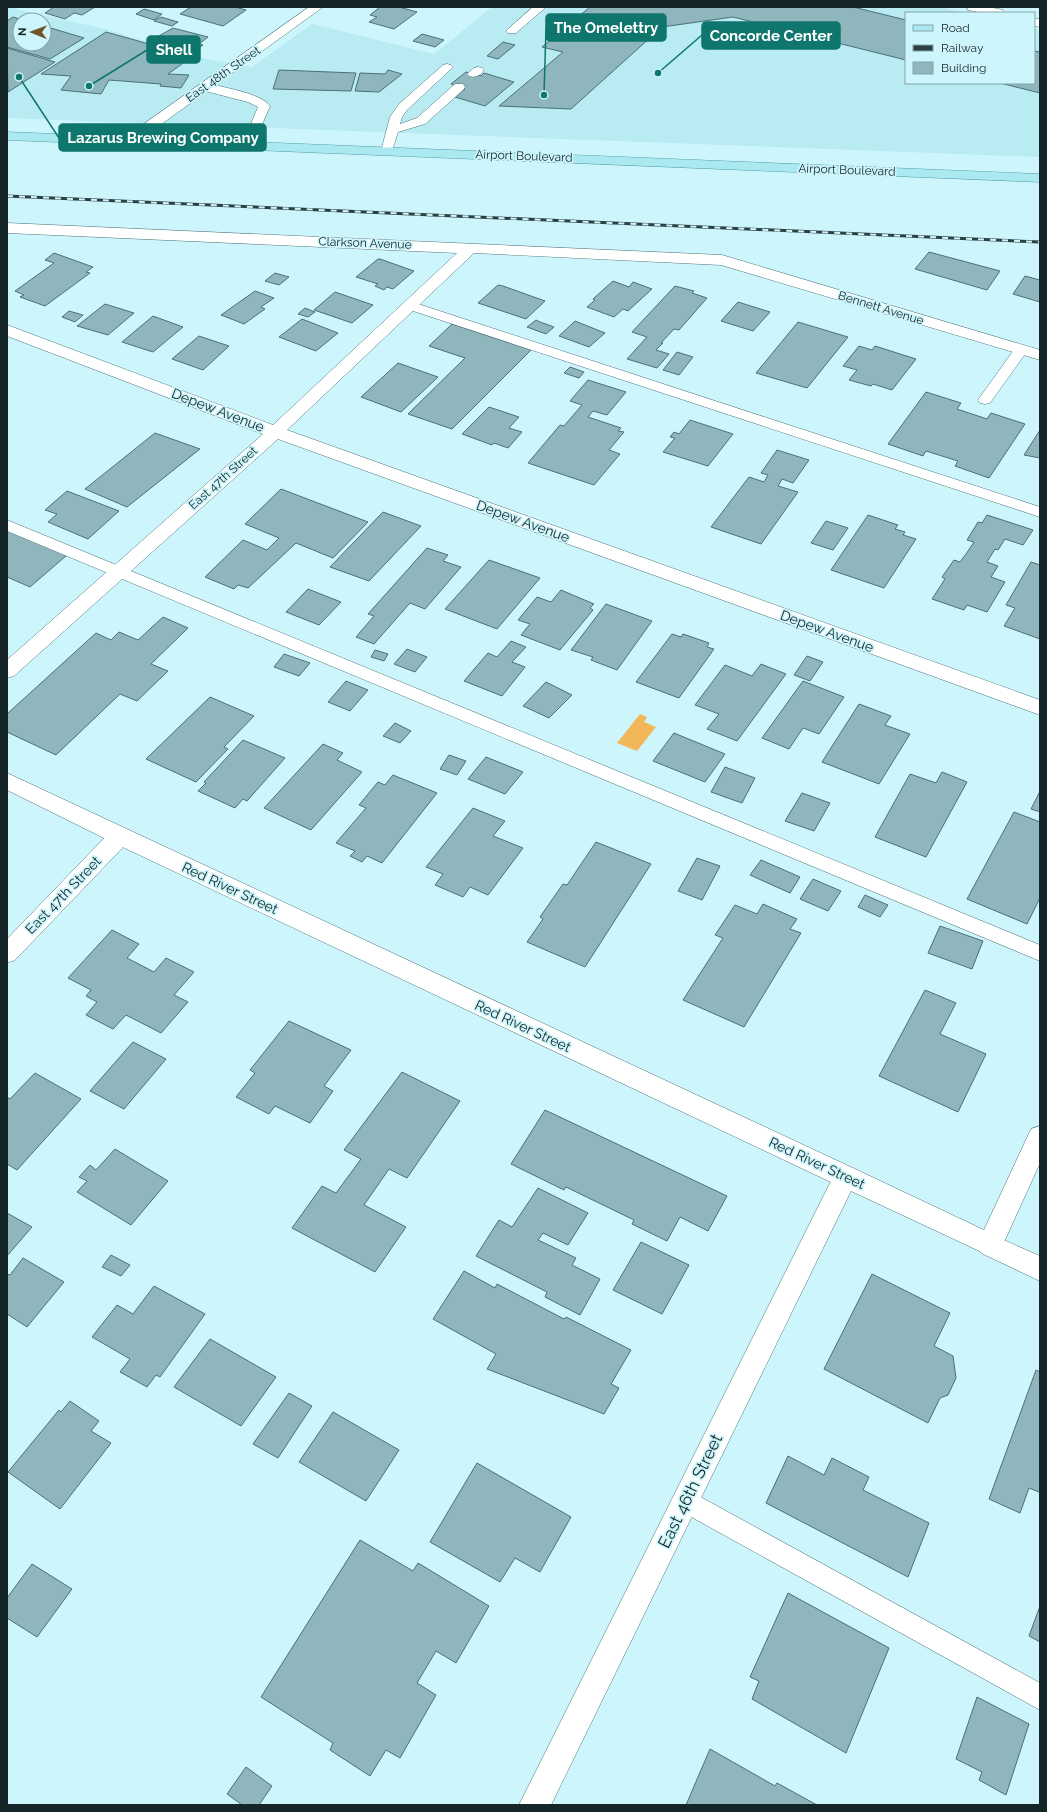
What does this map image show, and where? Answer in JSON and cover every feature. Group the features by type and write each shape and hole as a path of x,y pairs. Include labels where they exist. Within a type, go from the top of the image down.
{"main road":[{"name":"Airport Boulevard","path":"7,136 1040,178"}],"street":[{"name":"East 48th Street","path":"129,141 317,7"},
{"path":"973,7 994,12"},
{"name":"Clarkson Avenue","path":"7,228 722,260"},
{"name":"East 47th Street","path":"7,671 120,572 275,432 412,306 471,248"},
{"name":"Bennett Avenue","path":"722,260 1040,356"},
{"name":"Depew Avenue","path":"7,330 275,432 1040,708"},
{"name":"Red River Street","path":"7,781 120,836 1040,1269"},
{"name":"East 47th Street","path":"7,954 120,836"},
{"path":"990,1245 1040,1136"},
{"name":"East 46th Street","path":"535,1805 846,1177"}],"lane":[{"path":"512,31 540,7"},
{"path":"387,151 396,117 403,107 447,67"},
{"path":"205,87 252,99 264,106 248,145"},
{"path":"393,130 421,121 459,87"},
{"path":"412,306 1040,512"},
{"path":"985,400 1021,350"},
{"path":"7,525 1040,953"},
{"path":"686,1501 1040,1697"}],"shaded area":[{"path":"7,7 29,12 12,12 12,52 52,52 52,17 105,29 196,57 252,67 312,24 434,54 492,7 940,7 961,12 905,12 905,84 1035,84 1035,29 1040,31 1040,157 7,118"},
{"path":"640,714 647,717 644,722 656,727 637,751 617,743"}],"building":[{"path":"54,7 95,7 82,15 74,13 65,19 52,15 52,12 46,12"},
{"path":"191,7 235,7 246,10 223,26 180,14"},
{"path":"380,7 399,7 417,12 394,29 369,22 377,17 370,15"},
{"path":"590,7 853,7 905,20 905,60 733,17 662,27 571,109 499,106 563,52 542,47"},
{"path":"144,9 162,14 154,20 136,14"},
{"path":"161,17 178,22 172,26 154,21"},
{"path":"12,18 12,48 7,47 7,21"},
{"path":"52,28 84,38 50,59 25,52 52,52"},
{"path":"173,28 208,37 199,44 203,45 196,50 191,49 187,52 152,42 159,38 157,37"},
{"path":"106,32 167,49 163,54 186,61 168,74 189,75 181,88 160,86 161,84 109,80 101,94 61,90 71,76 41,74"},
{"path":"422,34 444,40 435,47 413,41"},
{"path":"503,42 515,45 498,59 487,56"},
{"path":"7,48 12,49 12,52 21,52 55,62 8,92"},
{"path":"1035,51 1040,52 1040,93 1004,84 1035,84"},
{"path":"279,70 356,73 351,91 273,89"},
{"path":"388,70 402,74 379,92 355,91 360,73 385,74"},
{"path":"466,72 481,76 484,73 514,82 485,106 455,97 465,89 451,84"},
{"path":"929,252 1000,271 987,290 915,269"},
{"path":"54,253 93,267 86,272 90,273 45,306 20,297 24,295 15,291 54,263 45,260"},
{"path":"378,259 414,271 393,289 387,287 384,290 375,286 378,284 356,277"},
{"path":"275,273 289,277 279,285 265,281"},
{"path":"1025,276 1040,280 1040,302 1013,294"},
{"path":"613,281 629,287 633,282 652,289 628,311 623,309 614,317 587,307 595,300 593,299"},
{"path":"498,285 545,301 526,319 478,303"},
{"path":"675,286 694,291 692,293 707,298 679,330 674,329 656,350 669,354 657,368 627,359 647,337 632,332"},
{"path":"255,291 274,298 261,307 265,309 244,324 221,315"},
{"path":"335,292 373,305 352,323 314,310"},
{"path":"738,302 770,312 753,331 721,321"},
{"path":"105,304 134,313 108,335 77,326"},
{"path":"305,308 315,312 308,317 298,314"},
{"path":"69,311 83,315 75,322 62,317"},
{"path":"153,316 183,327 153,352 122,342"},
{"path":"302,319 338,333 316,351 279,337"},
{"path":"536,320 554,327 546,334 527,327"},
{"path":"575,321 605,333 589,347 559,336"},
{"path":"798,322 848,337 807,388 756,373"},
{"path":"452,324 531,350 452,429 408,414 465,358 429,346"},
{"path":"199,336 229,346 203,370 172,359"},
{"path":"859,346 872,350 875,346 916,359 892,390 873,384 871,386 849,380 857,370 843,366"},
{"path":"677,352 693,357 679,375 663,370"},
{"path":"398,363 438,377 401,412 361,397"},
{"path":"570,367 584,372 579,378 564,373"},
{"path":"588,380 626,392 607,415 593,411 588,417 621,428 618,431 624,432 609,450 620,454 594,485 528,463 560,425 564,426 582,405 570,401"},
{"path":"926,392 961,403 957,409 987,419 991,413 1025,424 989,478 955,466 958,461 926,451 923,456 888,444"},
{"path":"489,407 519,417 509,428 522,432 508,448 494,443 492,445 462,434"},
{"path":"690,420 733,434 708,466 663,452 675,438 670,437 674,432 679,434"},
{"path":"1040,430 1040,458 1024,455"},
{"path":"155,433 200,449 127,507 85,489"},
{"path":"777,450 809,460 793,483 782,479 778,486 798,492 761,544 711,527 749,477 764,482 768,475 761,473"},
{"path":"281,489 368,522 333,558 296,543 248,588 238,585 234,589 205,577 243,540 267,550 279,538 245,524"},
{"path":"67,491 119,511 88,539 48,522 57,514 45,510"},
{"path":"383,512 421,526 369,581 330,567"},
{"path":"868,515 898,525 895,529 905,532 903,535 916,539 884,588 831,570"},
{"path":"987,515 1033,530 1023,545 1005,539 998,550 995,549 987,562 998,566 991,577 1005,582 987,612 967,605 964,610 932,599 945,579 942,577 954,560 960,562 974,542 967,540 978,522 982,523"},
{"path":"826,521 848,528 833,550 811,543"},
{"path":"7,530 67,555 30,587 7,577"},
{"path":"427,548 448,555 443,561 461,567 425,609 410,603 374,644 356,637 374,616 368,614"},
{"path":"489,560 540,578 497,629 445,609"},
{"path":"1031,562 1040,565 1040,639 1004,626 1015,608 1006,605"},
{"path":"308,589 341,602 319,625 286,612"},
{"path":"561,590 594,604 590,608 593,610 560,650 521,635 530,624 518,620 537,597 551,602"},
{"path":"606,604 652,621 617,670 591,660 593,657 571,650"},
{"path":"163,617 188,628 151,664 168,671 137,701 120,694 56,755 7,732 7,714 96,633 111,640 119,632 138,640"},
{"path":"672,634 681,637 683,634 709,643 707,647 714,649 679,698 636,682"},
{"path":"511,641 526,647 512,662 525,667 502,696 464,681 488,653 497,657"},
{"path":"407,649 427,657 415,672 394,664"},
{"path":"375,650 388,654 384,661 371,657"},
{"path":"284,654 310,663 299,676 274,667"},
{"path":"807,656 823,662 810,681 794,675"},
{"path":"761,664 786,674 737,741 707,729 719,714 695,705 725,665 752,676"},
{"path":"346,681 368,690 350,711 328,702"},
{"path":"803,681 844,697 819,734 803,728 789,749 762,738"},
{"path":"546,682 572,695 549,718 523,706"},
{"path":"210,697 254,716 224,747 228,749 196,782 146,759"},
{"path":"859,704 891,716 885,725 910,734 879,784 822,762"},
{"path":"395,723 411,731 400,743 383,736"},
{"path":"674,733 725,754 705,782 653,761"},
{"path":"243,740 285,758 247,801 243,799 235,808 198,791 206,783 204,782"},
{"path":"323,744 343,753 337,760 362,772 311,830 264,808"},
{"path":"449,755 466,761 457,775 440,769"},
{"path":"486,757 523,772 505,794 468,779"},
{"path":"725,767 755,778 742,803 711,792"},
{"path":"942,772 967,782 926,857 875,837 910,774 936,783"},
{"path":"393,775 437,793 382,863 367,856 362,862 350,856 355,851 336,843 366,808 359,805 378,782 385,785"},
{"path":"1040,791 1040,812 1031,809"},
{"path":"802,793 830,803 814,831 785,821"},
{"path":"473,808 505,821 493,836 523,848 488,895 470,887 463,897 435,885 443,874 426,867"},
{"path":"1014,812 1040,822 1040,898 1027,924 967,899"},
{"path":"596,842 651,864 585,967 527,942 543,919 540,917 563,884 567,885"},
{"path":"697,858 720,866 702,900 678,891"},
{"path":"761,860 800,877 790,893 750,875"},
{"path":"813,879 841,891 828,911 800,899"},
{"path":"865,895 888,905 880,917 858,907"},
{"path":"763,904 797,919 790,929 801,933 744,1027 683,1000 723,938 715,935 735,905 757,914"},
{"path":"940,926 983,941 972,969 928,953"},
{"path":"112,930 139,944 127,958 154,972 166,958 194,972 174,995 188,1002 161,1033 126,1015 113,1029 86,1015 97,1002 86,996 91,990 68,978"},
{"path":"925,990 956,1003 940,1034 986,1054 958,1112 879,1076"},
{"path":"289,1021 351,1050 324,1086 333,1091 310,1123 275,1106 269,1114 236,1097 255,1073 250,1070"},
{"path":"133,1042 166,1059 124,1109 90,1091"},
{"path":"402,1072 460,1101 407,1178 389,1169 364,1205 406,1227 375,1272 292,1228 322,1186 336,1193 361,1159 344,1150"},
{"path":"35,1073 81,1099 17,1170 7,1164 7,1097 10,1099"},
{"path":"545,1110 727,1196 708,1231 680,1217 667,1241 632,1224 634,1220 566,1187 564,1190 511,1164"},
{"path":"115,1149 168,1181 131,1225 77,1192 87,1181 79,1177 90,1165 96,1170"},
{"path":"538,1188 588,1213 568,1245 543,1233 538,1240 576,1258 572,1265 600,1279 580,1315 545,1297 547,1292 476,1256 499,1220 512,1227"},
{"path":"7,1213 32,1227 7,1256"},
{"path":"641,1242 689,1265 662,1314 613,1290"},
{"path":"111,1255 130,1265 121,1276 102,1267"},
{"path":"23,1258 64,1282 27,1327 7,1314 7,1274 10,1275"},
{"path":"464,1271 495,1288 497,1284 564,1319 566,1317 631,1350 611,1384 619,1388 604,1414 487,1369 496,1354 433,1319"},
{"path":"872,1274 950,1313 934,1346 953,1356 956,1378 948,1395 940,1398 928,1423 824,1369"},
{"path":"154,1286 205,1314 160,1377 156,1375 147,1387 120,1372 130,1359 92,1337 117,1305 133,1314"},
{"path":"210,1339 276,1377 241,1426 174,1387"},
{"path":"1036,1370 1040,1372 1040,1491 1039,1492 1029,1488 1020,1513 989,1499"},
{"path":"289,1393 312,1406 278,1458 253,1444"},
{"path":"70,1401 99,1421 91,1431 111,1443 60,1509 8,1472 59,1410 61,1412"},
{"path":"333,1412 399,1450 366,1501 299,1462"},
{"path":"788,1456 824,1475 832,1458 869,1477 863,1490 929,1523 908,1577 766,1503"},
{"path":"477,1463 571,1517 540,1572 515,1558 500,1582 430,1542"},
{"path":"360,1540 413,1571 418,1563 489,1606 456,1663 436,1651 417,1683 436,1695 400,1758 386,1750 370,1776 330,1750 333,1743 261,1697"},
{"path":"32,1564 72,1589 37,1637 7,1618 7,1598"},
{"path":"788,1593 889,1648 846,1753 752,1699 759,1681 750,1677"},
{"path":"1040,1606 1040,1642 1029,1636"},
{"path":"977,1697 1029,1724 1006,1795 979,1780 982,1772 956,1759"},
{"path":"710,1749 775,1786 777,1783 817,1805 686,1805"},
{"path":"246,1767 272,1786 259,1805 242,1805 227,1794"}],"railway":[{"path":"7,196 1040,242"}],"place":[{"name":"Concorde Center","path":"658,73"},
{"name":"Lazarus Brewing Company","path":"19,77"},
{"name":"Shell","path":"89,86"},
{"name":"The Omelettry","path":"544,95"}]}
